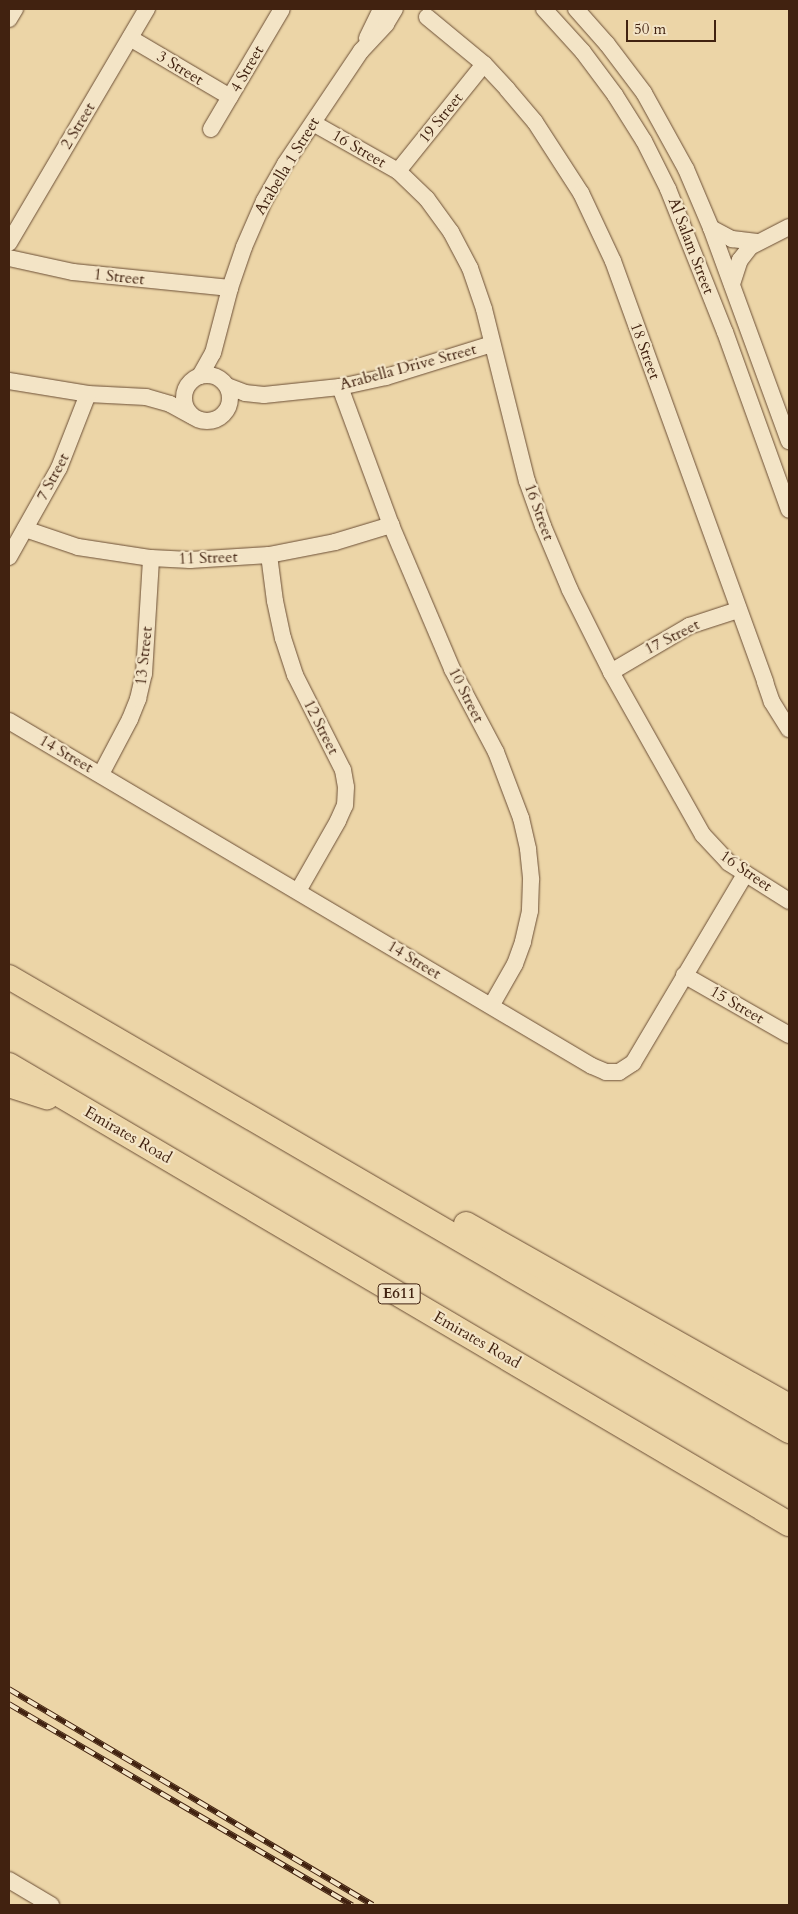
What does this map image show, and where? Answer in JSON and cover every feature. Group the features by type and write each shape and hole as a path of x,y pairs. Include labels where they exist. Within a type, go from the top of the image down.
{"highway":[{"path":"9,977 789,1431"},
{"path":"72,1013 161,1052 204,1075 789,1406"},
{"name":"Emirates Road","path":"9,1065 789,1524"},
{"path":"9,1085 42,1096 67,1099"},
{"path":"547,1270 659,1320 789,1391"}],"street":[{"path":"9,18 15,9"},
{"name":"2 Street","path":"9,243 146,9"},
{"name":"4 Street","path":"212,129 282,9"},
{"name":"Al Salam Street","path":"544,9 583,52 616,95 644,140 668,188 725,332 789,510"},
{"name":"Al Salam Street","path":"576,9 607,44 644,93 686,169 711,228 789,442"},
{"name":"Arabella 1 Street","path":"194,381 208,366 215,347 230,288 251,229 264,201 285,164 389,10"},
{"name":"18 Street","path":"427,17 484,64 534,122 554,149 581,193 600,231 772,702 789,730"},
{"name":"3 Street","path":"130,38 230,97"},
{"name":"19 Street","path":"398,171 484,64"},
{"name":"16 Street","path":"313,122 398,171 427,200 451,232 470,268 492,344 527,481 543,526 570,590 611,672 703,835 722,856 745,874 789,901"},
{"path":"732,284 740,260 757,242 789,227"},
{"path":"711,228 732,239 757,242"},
{"name":"1 Street","path":"9,258 73,272 230,288"},
{"name":"Arabella Drive Street","path":"264,395 340,387 386,376 492,344"},
{"name":"Arabella 1 Street","path":"215,347 216,364 230,401 227,408"},
{"path":"146,397 194,381 215,377 224,384 245,393 264,395"},
{"path":"9,381 88,394 146,397 170,404 202,421 212,421 221,416 227,408 264,395"},
{"path":"192,416 184,402 194,381"},
{"name":"10 Street","path":"340,387 391,525 452,669 503,768 521,818 528,849 531,888 530,912 523,942 505,985 491,1006"},
{"name":"7 Street","path":"9,557 59,468 88,394"},
{"name":"11 Street","path":"25,528 78,547 151,558 190,560 269,555 335,542 391,525"},
{"name":"12 Street","path":"269,555 279,620 295,675 343,770 346,787 345,805 338,821 298,891"},
{"name":"13 Street","path":"100,774 130,719 144,674 151,558"},
{"name":"17 Street","path":"611,672 689,626 738,610"},
{"name":"14 Street","path":"9,720 592,1066 606,1072 620,1072 633,1064 684,974 745,874"},
{"name":"15 Street","path":"684,974 789,1035"},
{"path":"9,1880 51,1905"}],"railway":[{"path":"9,1689 373,1905"},
{"path":"9,1704 352,1905"}]}
